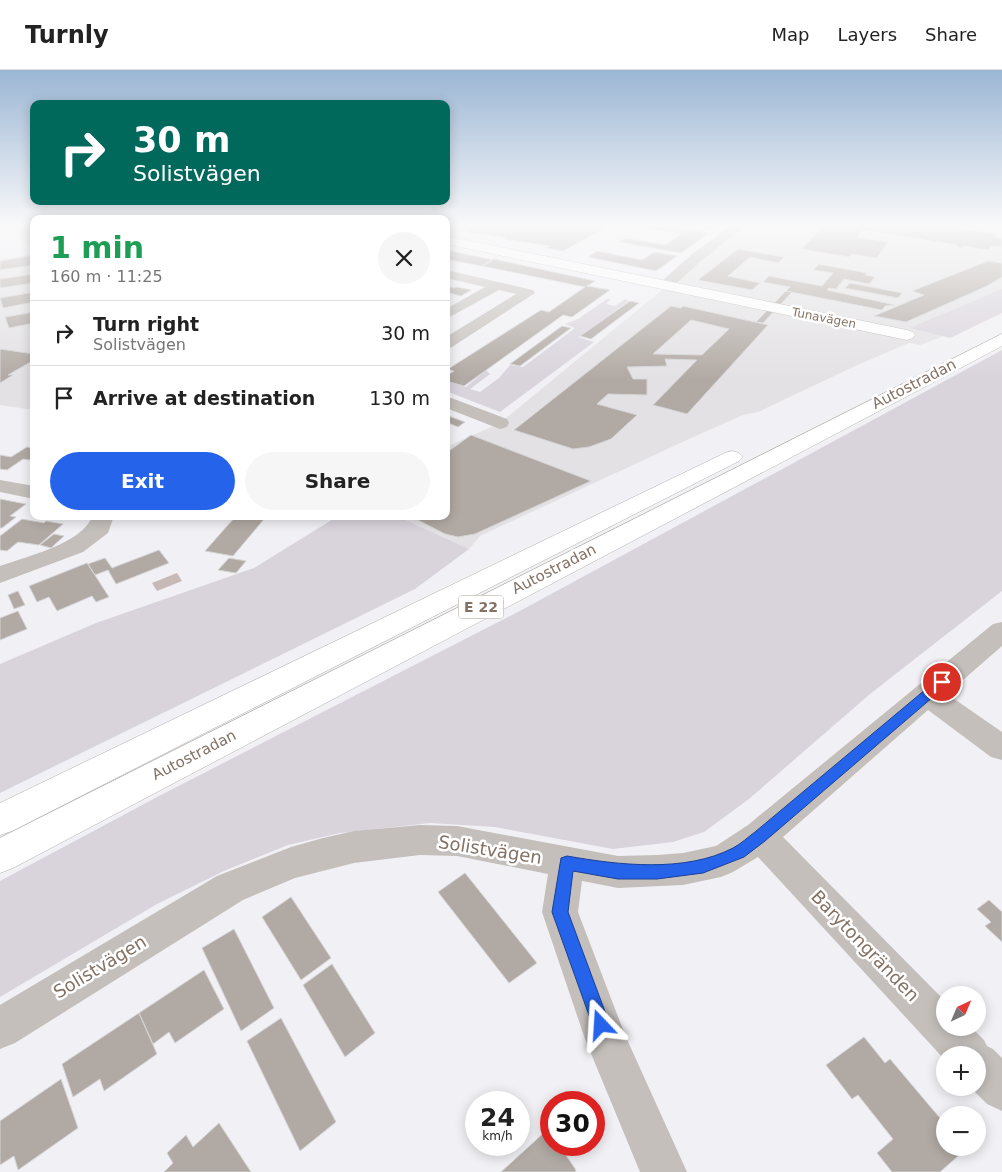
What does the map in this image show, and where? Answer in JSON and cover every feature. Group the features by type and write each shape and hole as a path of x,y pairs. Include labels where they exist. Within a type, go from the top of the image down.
{"main road":[{"name":"Tunavägen","path":"620,276 907,335"},
{"name":"Autostradan","path":"0,856 956,351 1002,323"},
{"name":"Autostradan","path":"0,820 956,351 996,342"}],"street":[{"path":"450,342 528,293 456,276"},
{"path":"666,286 676,276"},
{"path":"450,313 497,286"},
{"path":"450,403 500,423"},
{"path":"0,486 30,491"},
{"path":"0,575 75,546 100,528 101,520"},
{"name":"Solistvägen","path":"0,1028 230,888 292,863 322,854 354,847 420,840 483,845 618,872 683,869 720,860 738,852 760,836 1002,631"},
{"path":"928,695 1002,748"},
{"name":"Barytongränden","path":"760,836 960,1046"},
{"path":"567,863 560,912 606,1039 630,1098 664,1172"},
{"path":"986,1072 1002,1089"}],"shaded area":[{"path":"0,276 30,276 30,409 0,405"},
{"path":"678,276 1002,276 1002,306 939,338 920,345 909,343 758,412 743,415 689,439 480,536 469,549 406,520 450,520 450,445 500,423"},
{"path":"1002,289 1002,313 950,338 910,328"},
{"path":"607,299 611,299 606,304 615,306 625,299 629,301 578,337 594,342 500,412 450,393 450,382 466,387 486,370 490,374 470,389 480,392 499,378 510,365 523,367 575,328 565,324 578,319"},
{"path":"1002,350 1002,591 870,694 749,799 704,832 673,842 613,849 495,827 430,823 340,833 288,845 226,870 157,904 0,997 0,881 159,796 516,613"},
{"path":"332,520 406,520 469,549 415,589 0,793 0,664 96,623 254,568"},
{"path":"177,573 182,581 157,591 152,583"}],"building":[{"path":"30,276 30,284 0,288 0,279"},
{"path":"533,276 574,276 595,281 587,286 610,290 572,317 563,315 464,386 450,382 450,374 454,371 450,368 541,310 549,312 585,287"},
{"path":"703,276 730,276 760,283 752,290 698,280"},
{"path":"769,276 771,276 822,286 830,276 875,277 869,284 844,279 836,289 829,288 827,290 895,305 885,306 882,310 786,291 790,287 763,282"},
{"path":"949,276 1002,276 987,286 906,322 874,316 924,295 912,291"},
{"path":"850,283 902,293 898,298 845,288"},
{"path":"450,287 471,290 461,296 450,293"},
{"path":"786,291 792,292 763,323 756,322"},
{"path":"30,293 30,303 3,308 0,298"},
{"path":"630,301 639,303 591,339 580,336"},
{"path":"671,306 681,308 683,306 768,325 687,414 653,405 697,360 665,359 667,366 627,367 633,379 647,379 647,395 608,394 597,404 637,415 611,439 589,447 573,449 514,430","holes":["691,320 729,329 702,355 653,354"]},
{"path":"30,313 30,324 9,328 5,317"},
{"path":"562,326 571,328 520,366 510,364"},
{"path":"0,349 30,353 30,362 8,375 13,375 0,383"},
{"path":"450,416 465,422 458,427 450,424"},
{"path":"471,435 591,481 475,534 458,537 445,534 418,520 450,520 450,450"},
{"path":"27,447 30,447 30,460 23,459 7,470 0,469 0,455 11,457"},
{"path":"0,499 26,504 10,516 16,517 2,528 0,528"},
{"path":"22,519 63,524 39,545 18,542 7,551 0,550 0,536"},
{"path":"232,520 263,520 233,556 205,551"},
{"path":"54,534 64,536 51,548 40,545"},
{"path":"159,550 169,563 116,584 108,570 95,575 88,564 105,558 112,568"},
{"path":"229,558 246,561 236,573 218,570"},
{"path":"87,563 109,597 96,602 92,596 57,611 49,597 37,602 29,586"},
{"path":"18,591 25,605 14,609 8,595"},
{"path":"18,611 27,629 0,640 0,618"},
{"path":"465,873 537,963 509,983 438,892"},
{"path":"291,897 331,958 301,980 262,917"},
{"path":"989,900 1002,912 1002,942 985,926 991,922 977,909"},
{"path":"234,929 274,1008 241,1031 202,948"},
{"path":"332,964 375,1033 345,1057 303,985"},
{"path":"204,970 224,1009 175,1043 169,1032 153,1044 139,1013"},
{"path":"139,1013 157,1054 104,1091 100,1079 73,1097 62,1064"},
{"path":"281,1018 336,1122 300,1151 247,1041"},
{"path":"864,1037 885,1063 890,1059 936,1113 936,1156 958,1156 940,1172 892,1172 877,1153 893,1139 858,1095 852,1099 826,1065"},
{"path":"61,1079 78,1128 18,1170 14,1156 0,1165 0,1121"},
{"path":"219,1123 251,1172 164,1172 173,1163 167,1153 186,1135 193,1147"},
{"path":"540,1136 540,1156 566,1156 576,1170 575,1172 501,1172 518,1156 530,1156 530,1145"}],"route":[{"path":"601,1025 560,912 567,863 618,872 657,872 703,866 738,852 760,836 942,682"}]}
